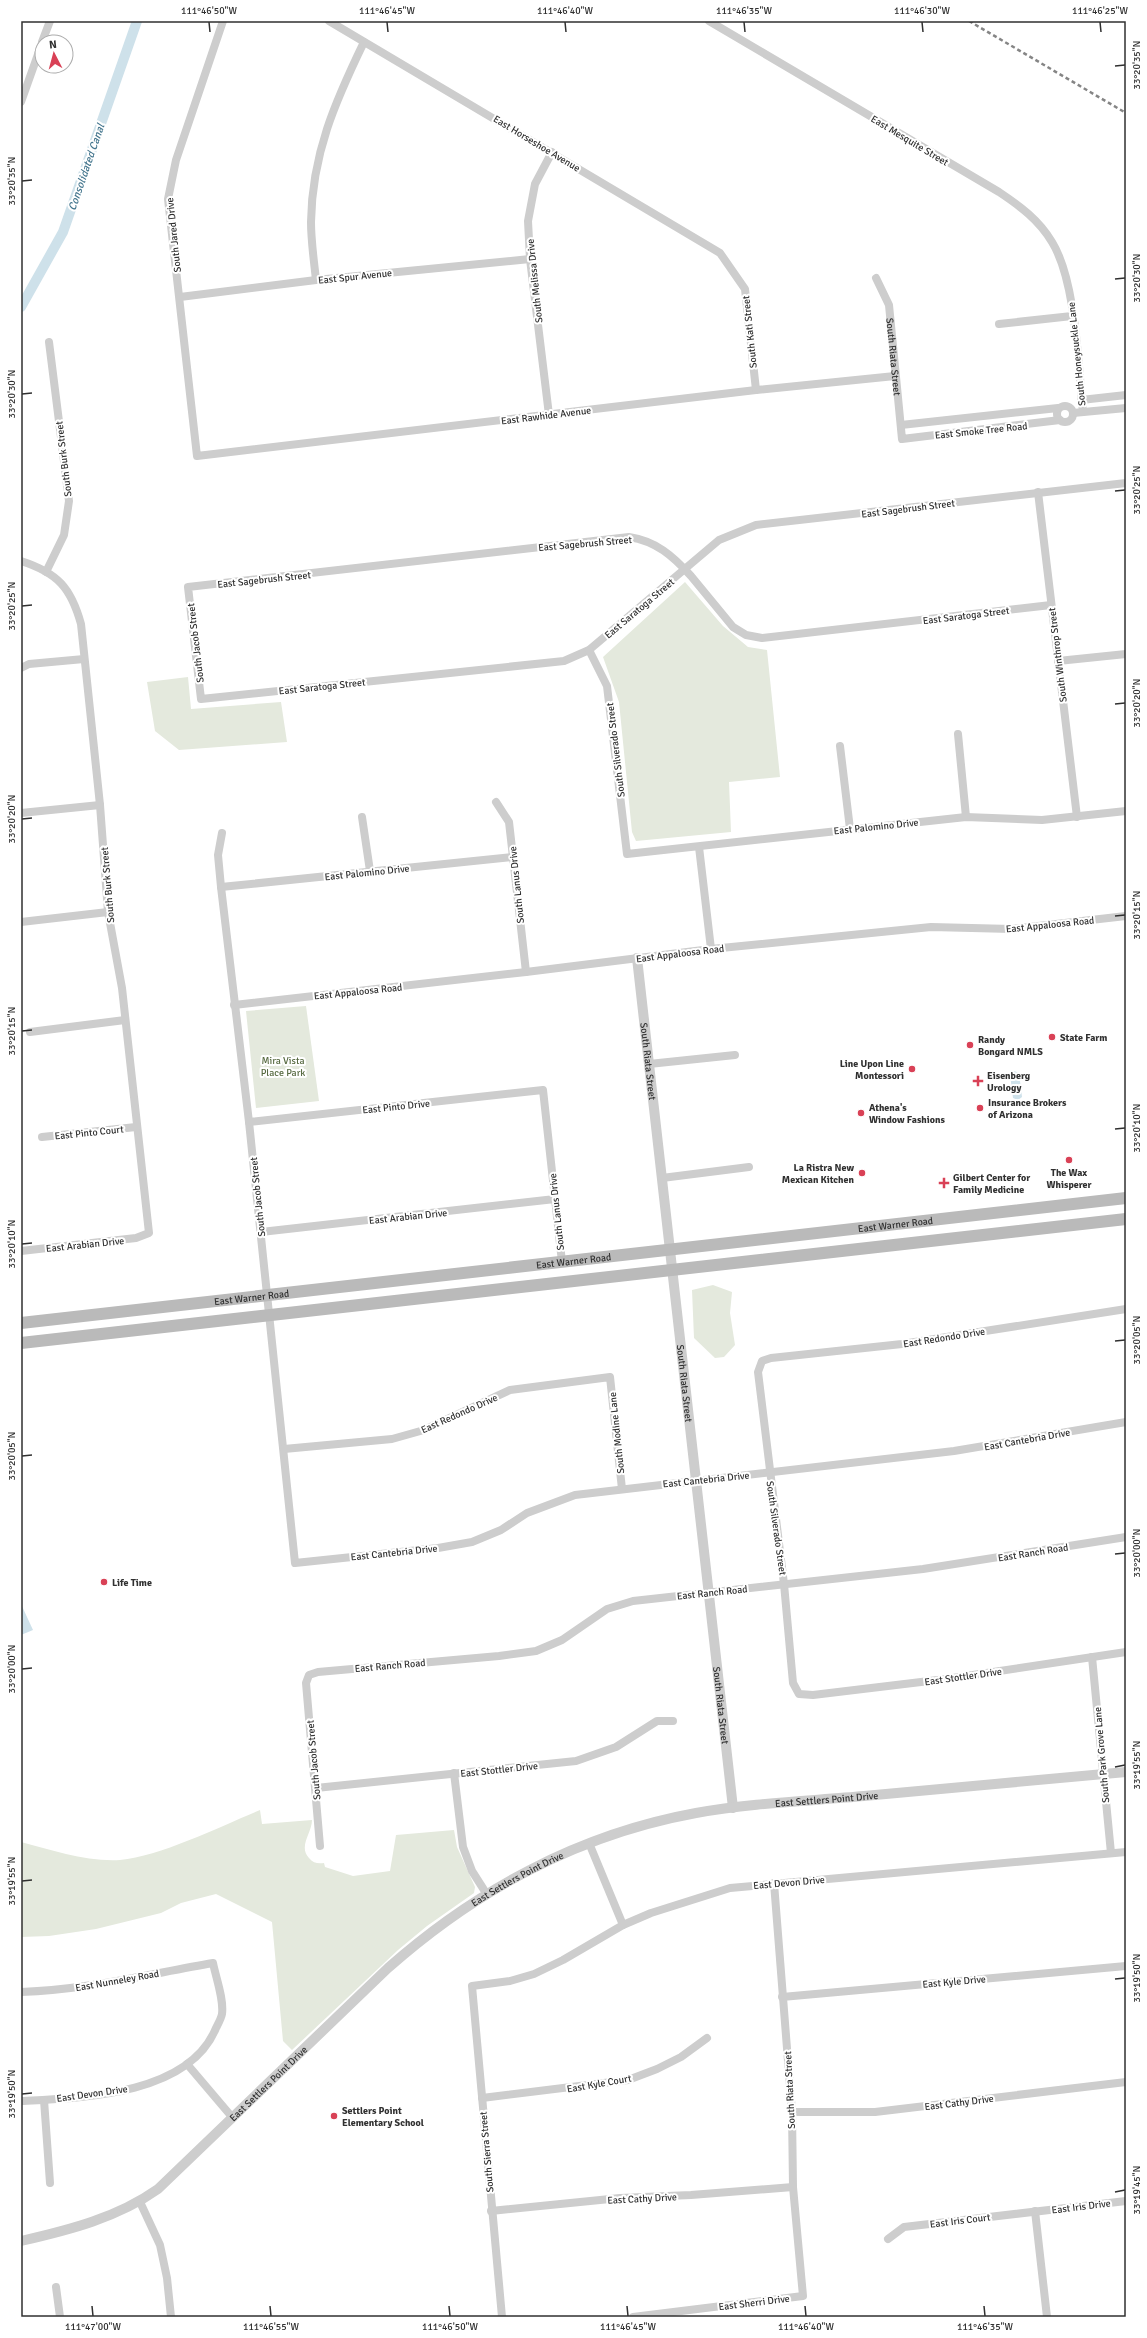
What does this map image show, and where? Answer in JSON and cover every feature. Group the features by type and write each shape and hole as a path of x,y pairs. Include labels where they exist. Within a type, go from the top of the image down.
{"main road":[{"name":"East Warner Road","path":"21,1323 1126,1198"},
{"path":"1032,1209 1035,1229"},
{"name":"East Warner Road","path":"21,1343 1126,1219"}],"street":[{"path":"45,34 50,21"},
{"name":"South Jared Drive","path":"197,456 168,199 176,160 223,21"},
{"name":"East Horseshoe Avenue","path":"329,21 720,253 737,275"},
{"name":"East Mesquite Street","path":"709,21 999,192 1028,212 1052,241 1065,267 1070,295"},
{"path":"316,280 311,223 316,170 334,105 364,42"},
{"path":"21,102 34,65"},
{"name":"South Melissa Drive","path":"549,415 530,259 528,221 536,184 552,152"},
{"name":"East Spur Avenue","path":"180,297 316,280 530,259"},
{"name":"South Kati Street","path":"737,275 745,289 756,390"},
{"name":"South Riata Street","path":"876,278 889,305 902,439"},
{"name":"South Honeysuckle Lane","path":"1070,295 1083,412"},
{"path":"999,324 1072,316"},
{"name":"South Burk Street","path":"46,572 64,535 68,502 50,342"},
{"name":"East Rawhide Avenue","path":"197,456 756,390 895,376"},
{"path":"1082,400 1126,395"},
{"path":"1068,406 1073,413 1070,420 1065,422 1060,420 1056,413 1058,408 1068,406"},
{"name":"East Smoke Tree Road","path":"901,425 1058,408"},
{"path":"1073,413 1126,408"},
{"path":"1007,413 1009,428"},
{"path":"977,417 978,431"},
{"name":"East Smoke Tree Road","path":"902,439 1009,428 1060,420"},
{"name":"East Sagebrush Street","path":"188,587 628,537 645,540 666,551 685,569 719,540 756,524 1126,483"},
{"name":"South Winthrop Street","path":"1038,492 1077,817"},
{"name":"South Burk Street","path":"21,561 46,572 63,584 74,601 81,624 100,805 108,912 122,988 136,1127 149,1233"},
{"name":"East Saratoga Street","path":"201,699 564,661 589,650 685,569 733,627 746,635 762,638 1051,605"},
{"name":"South Jacob Street","path":"188,587 201,699"},
{"name":"South Silverado Street","path":"589,650 602,672 610,702 627,854"},
{"path":"1058,661 1126,654"},
{"path":"21,668 29,664 84,659"},
{"path":"958,734 966,817"},
{"path":"840,746 850,828"},
{"name":"South Lanus Drive","path":"496,802 509,822 526,972"},
{"path":"21,814 100,805"},
{"name":"East Palomino Drive","path":"627,854 699,847 850,828 966,817 1042,820 1126,811"},
{"path":"362,817 370,872"},
{"name":"South Jacob Street","path":"222,833 218,855 221,887 249,1122 295,1563"},
{"path":"699,847 711,949"},
{"name":"East Palomino Drive","path":"221,887 513,857"},
{"path":"21,922 108,912"},
{"name":"East Appaloosa Road","path":"234,1005 526,972 711,949 931,927 1012,929 1126,916"},
{"name":"South Riata Street","path":"637,958 733,1808"},
{"path":"30,1032 125,1020"},
{"path":"649,1064 736,1055"},
{"name":"South Lanus Drive","path":"543,1090 562,1262"},
{"name":"East Pinto Drive","path":"249,1122 543,1090"},
{"name":"East Pinto Court","path":"42,1138 136,1127"},
{"path":"662,1178 748,1167"},
{"name":"East Arabian Drive","path":"261,1232 555,1199"},
{"name":"East Arabian Drive","path":"21,1250 136,1238 149,1233"},
{"name":"East Redondo Drive","path":"762,1361 771,1358 902,1344 1126,1309"},
{"name":"South Silverado Street","path":"762,1361 758,1372 769,1472 784,1584 793,1683 799,1694"},
{"name":"East Redondo Drive","path":"284,1449 392,1439 424,1430 510,1390 610,1377"},
{"name":"South Modine Lane","path":"610,1377 622,1489"},
{"name":"East Cantebria Drive","path":"295,1563 438,1548 472,1542 501,1530 527,1513 575,1495 954,1451 1126,1422"},
{"name":"East Ranch Road","path":"309,1675 318,1672 499,1656 536,1651 562,1640 607,1609 633,1601 924,1569 1126,1538"},
{"name":"East Stottler Drive","path":"799,1694 813,1695 946,1679 1126,1652"},
{"name":"South Park Grove Lane","path":"1092,1656 1111,1853"},
{"name":"South Jacob Street","path":"309,1675 306,1683 320,1846"},
{"name":"East Stottler Drive","path":"316,1788 576,1760 616,1747 657,1721 673,1721"},
{"name":"East Settlers Point Drive","path":"21,2241 98,2220 140,2202 180,2170 232,2117 388,1968 435,1928 486,1893 516,1876 589,1843 674,1817 733,1808 1126,1772"},
{"path":"454,1773 463,1847 472,1871 486,1893"},
{"path":"589,1843 623,1925"},
{"name":"East Devon Drive","path":"472,1986 510,1981 534,1974 564,1960 623,1925 686,1900 723,1890 774,1883 1126,1852"},
{"name":"South Riata Street","path":"774,1883 792,2112 792,2187 803,2296"},
{"name":"East Devon Drive","path":"21,2101 115,2092 158,2081 188,2064 205,2049 222,2014 213,1963"},
{"name":"East Nunneley Road","path":"21,1992 53,1991 213,1963"},
{"name":"East Kyle Drive","path":"782,1997 1126,1966"},
{"name":"South Sierra Street","path":"472,1986 502,2317"},
{"name":"East Kyle Court","path":"482,2098 628,2080 657,2069 681,2057 707,2038"},
{"path":"188,2064 232,2117"},
{"name":"East Cathy Drive","path":"792,2112 842,2114 875,2112 1126,2082"},
{"path":"44,2100 50,2183"},
{"name":"East Cathy Drive","path":"492,2211 620,2198 691,2195 792,2187"},
{"name":"East Iris Drive","path":"1036,2211 1126,2201"},
{"path":"140,2202 160,2245 167,2278 171,2317"},
{"path":"1036,2211 1047,2317"},
{"name":"East Iris Court","path":"888,2239 904,2227 1036,2211"},
{"path":"56,2287 60,2317"},
{"name":"East Sherri Drive","path":"633,2317 803,2296"}],"green space":[{"path":"685,582 723,626 748,647 767,650 780,777 729,782 731,832 636,841 632,832 619,702 603,657"},
{"path":"188,677 191,709 281,702 287,742 179,750 155,731 147,682"},
{"name":"Mira Vista Place Park","path":"306,1006 319,1101 256,1108 246,1011"},
{"path":"713,1285 732,1292 730,1313 735,1345 724,1357 715,1358 694,1338 692,1290"},
{"path":"260,1810 262,1824 312,1820 305,1844 306,1853 309,1858 316,1863 324,1863 325,1867 353,1876 390,1871 396,1835 454,1830 457,1847 475,1887 474,1893 427,1926 398,1950 292,2050 283,2041 272,1922 216,1894 181,1903 161,1913 96,1929 49,1936 21,1937 21,1842 82,1857 120,1860 154,1853 172,1847"}],"shaded area":[{"path":"1014,1071 1019,1073 1022,1097 1018,1100 1013,1098 1010,1074"},
{"path":"21,1604 33,1630 21,1635"}],"waterway":[{"name":"Consolidated Canal","path":"21,307 63,232 137,21"}],"railway":[{"path":"969,21 1126,113"}],"place":[{"name":"State Farm","path":"1052,1037"},
{"name":"Randy Bongard NMLS","path":"970,1045"},
{"name":"Line Upon Line Montessori","path":"912,1069"},
{"name":"Eisenberg Urology","path":"978,1081"},
{"name":"Insurance Brokers of Arizona","path":"980,1108"},
{"name":"Athena's Window Fashions","path":"861,1113"},
{"name":"The Wax Whisperer","path":"1069,1160"},
{"name":"La Ristra New Mexican Kitchen","path":"862,1173"},
{"name":"Gilbert Center for Family Medicine","path":"944,1183"},
{"name":"Life Time","path":"104,1582"},
{"name":"Settlers Point Elementary School","path":"334,2116"}]}
